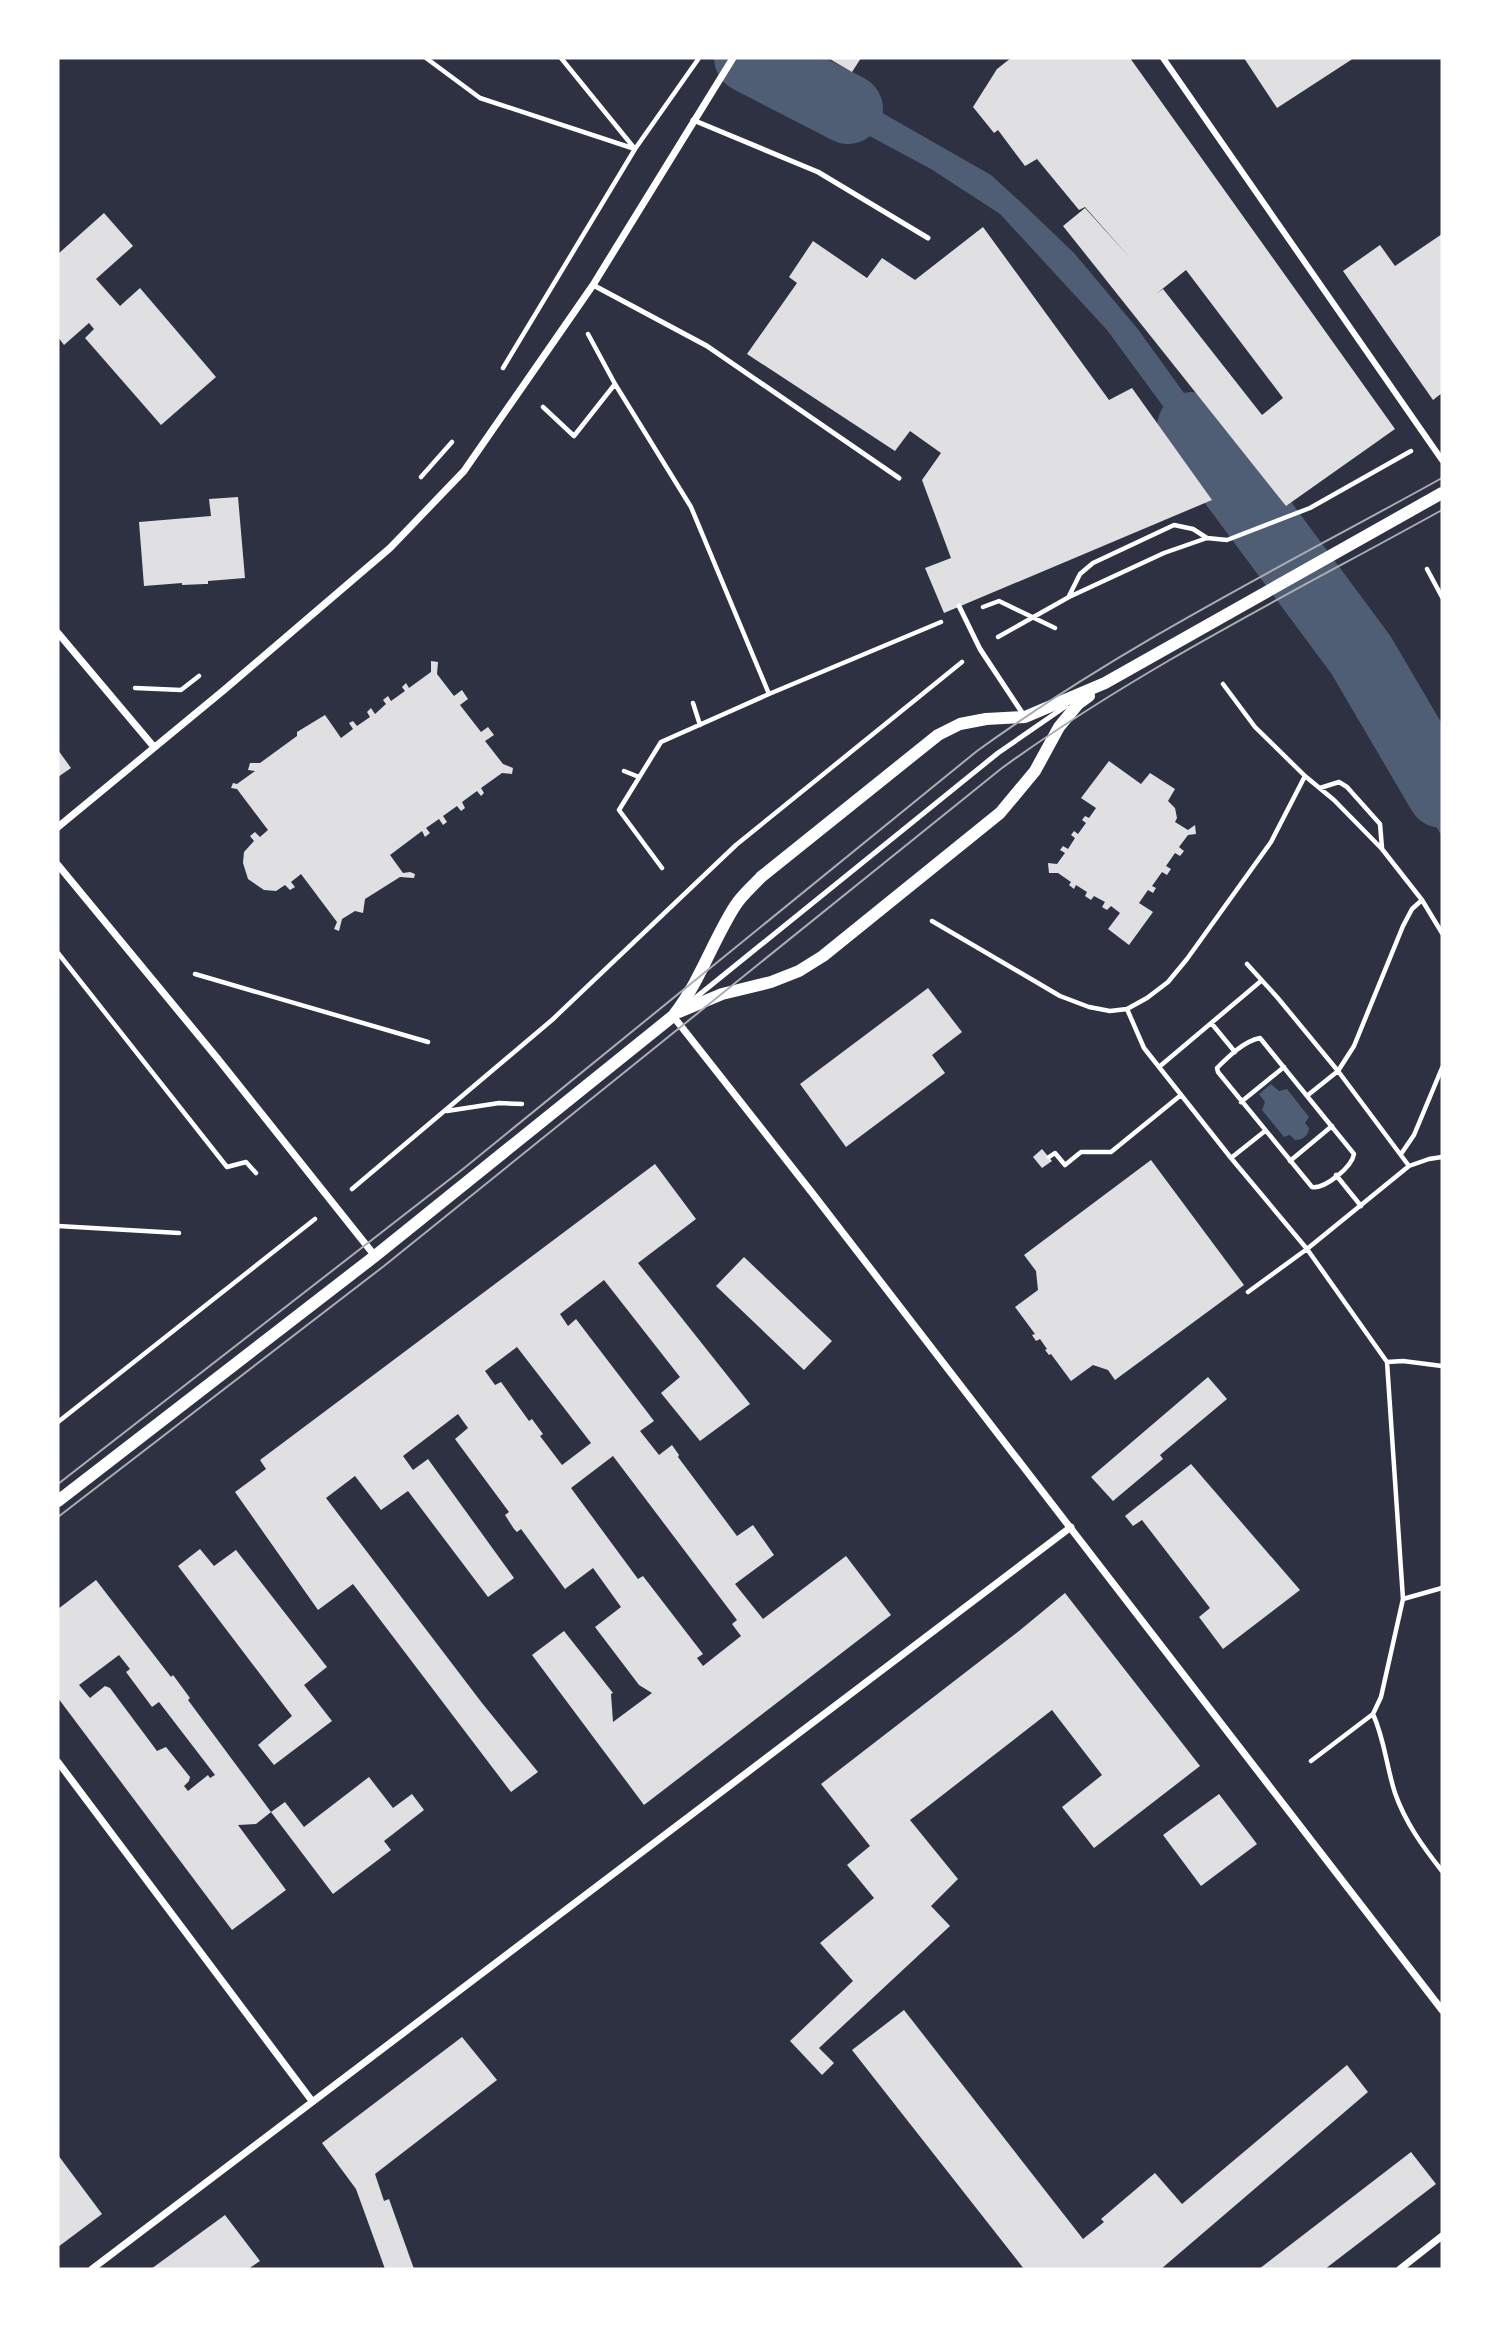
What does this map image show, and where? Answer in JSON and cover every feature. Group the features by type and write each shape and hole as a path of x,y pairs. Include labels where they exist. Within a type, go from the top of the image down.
{"street":[{"path":"58,827 390,548 464,471 593,285 733,58"},
{"path":"1163,58 1442,460"},
{"path":"673,1016 695,986 737,903 761,877 938,735 960,723 1025,717 1105,683 1442,493"},
{"path":"58,632 154,747"},
{"path":"58,1501 375,1256 673,1016 722,994 771,982 799,971 823,956 1000,813 1035,771 1059,727 1078,704 1105,683"},
{"path":"58,865 375,1256"},
{"path":"673,1016 1442,2010"},
{"path":"92,2269 1070,1527"},
{"path":"58,1762 312,2101"},
{"path":"1400,2269 1442,2236"}],"lane":[{"path":"693,120 818,172 928,238"},
{"path":"593,285 707,346 899,478"},
{"path":"959,606 980,649 1025,717"},
{"path":"673,1016 998,753 1105,683"}],"path":[{"path":"426,58 480,98 635,149"},
{"path":"561,58 635,149"},
{"path":"501,372 635,149 699,58"},
{"path":"587,334 691,507 769,694"},
{"path":"542,407 574,436 615,384"},
{"path":"418,481 454,439"},
{"path":"58,1422 334,1204 445,1111 552,1020 736,845 980,649 1069,597 1164,553 1207,538 1227,540 1310,508 1429,439"},
{"path":"1069,597 1080,574 1093,563 1174,525 1193,529 1207,538"},
{"path":"1427,569 1442,597"},
{"path":"662,868 619,810 661,742 769,694 999,601 1055,628"},
{"path":"126,688 181,690 207,670"},
{"path":"1223,684 1255,727 1382,849 1422,900 1442,933"},
{"path":"693,703 700,725"},
{"path":"624,771 639,777"},
{"path":"932,921 1060,996 1089,1007 1110,1011 1127,1009 1168,982 1187,959 1271,842 1305,776"},
{"path":"1319,788 1339,782 1347,787 1380,824 1382,849"},
{"path":"1308,1095 1338,1071 1354,1046 1403,926 1412,909 1422,900"},
{"path":"58,953 228,1167 246,1162 256,1173"},
{"path":"1247,964 1338,1071 1409,1166"},
{"path":"195,974 428,1042"},
{"path":"1159,1067 1261,981"},
{"path":"1127,1009 1143,1048 1307,1249 1387,1362 1403,1599 1385,1684 1373,1714 1311,1761"},
{"path":"1212,1024 1235,1052"},
{"path":"1260,1038 1284,1067 1354,1154 1351,1163 1322,1186 1311,1187 1220,1076 1217,1068 1248,1042 1260,1038"},
{"path":"1241,1102 1284,1067"},
{"path":"1401,1154 1414,1135 1442,1068"},
{"path":"1049,1157 1055,1153 1065,1165 1081,1152 1111,1152 1181,1095"},
{"path":"445,1111 499,1103 561,1106"},
{"path":"1290,1161 1332,1126"},
{"path":"1231,1158 1265,1131"},
{"path":"1248,1292 1307,1249 1409,1166 1442,1157"},
{"path":"1336,1175 1361,1206"},
{"path":"58,1226 179,1233"},
{"path":"1387,1362 1403,1360 1442,1366"},
{"path":"1403,1599 1442,1588"},
{"path":"1373,1714 1383,1737 1401,1810 1427,1853 1442,1871"}],"water":[{"path":"765,58 786,58 991,175 1074,253 1137,328 1259,497 1240,511 1107,330 1000,214 931,169 758,71"},
{"path":"1382,641 1397,664 1408,695 1416,700 1442,750 1442,837 1388,737 1335,673"},
{"path":"1271,1084 1279,1091 1287,1089 1309,1117 1305,1123 1309,1128 1303,1138 1295,1140 1290,1135 1284,1137 1262,1110 1265,1102 1259,1094"}],"building":[{"path":"828,58 861,58 852,72"},
{"path":"1011,58 1130,58 1395,429 1286,506 1063,226 1085,208 1131,259 1085,207 1079,210 1037,159 1025,166 998,130 994,133 973,107 997,69","holes":["1186,270 1283,398 1262,415 1163,289 1156,294"]},
{"path":"1244,58 1354,58 1277,108"},
{"path":"104,213 133,246 96,279 120,306 140,288 216,377 161,425 85,338 94,329 89,323 64,345 58,337 58,254"},
{"path":"983,227 1109,400 1132,388 1212,500 944,613 925,568 951,558 922,480 941,453 910,431 895,451 747,354 797,283 789,277 813,241 867,278 882,258 915,280"},
{"path":"1442,234 1442,393 1433,400 1343,271 1380,245 1395,266"},
{"path":"238,497 245,578 208,581 208,584 144,586 139,522 211,516 209,499"},
{"path":"431,661 438,662 437,674 454,696 462,690 468,699 460,705 481,732 488,727 494,735 485,741 503,764 513,768 512,774 502,773 481,788 484,793 481,796 477,791 462,802 465,808 461,811 457,806 443,816 447,822 443,825 439,819 426,828 430,833 425,837 422,831 390,855 403,873 415,874 414,878 400,877 365,899 363,913 355,911 342,919 339,931 334,929 337,922 301,874 291,882 295,887 290,890 285,885 276,891 264,890 248,879 243,863 244,852 254,841 250,836 255,832 260,837 268,830 237,789 231,788 233,783 237,784 255,771 248,770 250,763 260,763 297,736 297,732 325,715 341,738 353,729 349,723 353,721 357,726 370,717 367,712 371,708 375,714 386,704 383,700 388,696 391,701 405,691 402,687 406,683 409,688 431,672"},
{"path":"58,750 71,768 58,777"},
{"path":"1109,761 1141,784 1150,773 1175,789 1168,801 1175,808 1175,822 1188,830 1195,825 1196,834 1188,835 1179,847 1184,851 1180,856 1175,853 1166,866 1171,869 1167,875 1162,872 1152,886 1156,888 1153,893 1148,890 1139,903 1153,912 1129,945 1108,929 1120,913 1111,906 1107,910 1102,907 1105,902 1094,896 1091,900 1085,896 1087,892 1076,885 1074,889 1069,885 1071,882 1058,873 1049,873 1048,863 1057,864 1065,853 1060,850 1063,846 1068,849 1075,838 1071,835 1074,831 1078,834 1086,823 1082,820 1085,816 1089,818 1096,808 1081,798"},
{"path":"928,988 962,1032 932,1055 945,1073 846,1147 800,1084"},
{"path":"1042,1149 1052,1161 1042,1168 1033,1157"},
{"path":"1151,1160 1244,1285 1115,1380 1108,1370 1093,1365 1071,1381 1045,1350 1047,1349 1040,1339 1036,1341 1032,1335 1035,1334 1015,1307 1038,1290 1036,1271 1024,1255"},
{"path":"655,1164 696,1219 638,1263 750,1404 700,1441 661,1393 680,1377 604,1280 560,1314 568,1326 576,1319 654,1421 640,1431 659,1455 672,1445 737,1536 753,1525 774,1555 735,1584 763,1619 846,1556 891,1615 644,1805 532,1655 564,1631 613,1693 613,1722 652,1693 639,1685 595,1627 621,1607 593,1568 565,1589 521,1529 517,1532 514,1529 505,1515 509,1512 455,1439 468,1428 458,1414 403,1456 413,1470 428,1459 514,1578 488,1597 408,1491 381,1510 355,1476 326,1498 538,1772 511,1792 353,1584 318,1610 235,1492 266,1469 260,1460","holes":["517,1347 591,1443 562,1465 540,1436 543,1434 532,1419 529,1421 501,1382 495,1385 485,1371","613,1456 737,1620 732,1624 741,1636 703,1666 697,1658 703,1654 643,1576 638,1579 571,1488"]},
{"path":"744,1257 832,1341 804,1370 716,1286"},
{"path":"1208,1377 1227,1399 1160,1455 1163,1459 1113,1501 1091,1477"},
{"path":"1191,1464 1300,1590 1223,1649 1199,1617 1210,1608 1142,1520 1133,1526 1125,1516"},
{"path":"200,1549 214,1566 236,1550 327,1667 304,1685 332,1721 274,1765 258,1745 292,1716 178,1566"},
{"path":"96,1580 171,1677 173,1675 190,1698 188,1700 271,1812 256,1824 238,1825 286,1890 232,1930 58,1698 58,1609","holes":["119,1655 130,1669 126,1672 152,1707 159,1702 215,1775 210,1778 208,1775 188,1791 184,1786 190,1777 166,1747 157,1751 110,1688 105,1686 90,1698 79,1685"]},
{"path":"1065,1593 1200,1766 1094,1848 1062,1807 1102,1775 1052,1710 910,1820 958,1879 931,1906 950,1926 819,2048 834,2063 822,2075 790,2041 853,1981 820,1943 874,1898 847,1865 870,1846 821,1784"},
{"path":"369,1777 393,1808 412,1794 424,1810 384,1841 391,1850 333,1894 271,1812 285,1802 304,1827"},
{"path":"1219,1794 1257,1844 1201,1886 1163,1835"},
{"path":"904,2010 1083,2239 1104,2222 1101,2219 1155,2173 1182,2204 1347,2065 1368,2092 1161,2269 1024,2269 852,2050"},
{"path":"462,2037 497,2080 375,2174 384,2201 389,2199 414,2269 385,2269 356,2189 322,2143"},
{"path":"1411,2152 1436,2184 1325,2269 1259,2269"},
{"path":"58,2155 102,2214 58,2247"},
{"path":"225,2215 260,2261 248,2269 151,2269"}],"waterway":[{"path":"749,58 848,109"},
{"path":"1192,427 1361,655 1442,793"}],"tram line":[{"path":"58,1484 463,1169 977,751 1032,712 1147,641 1442,478"},
{"path":"58,1517 384,1266 1002,768 1108,697 1163,664 1442,510"}]}
